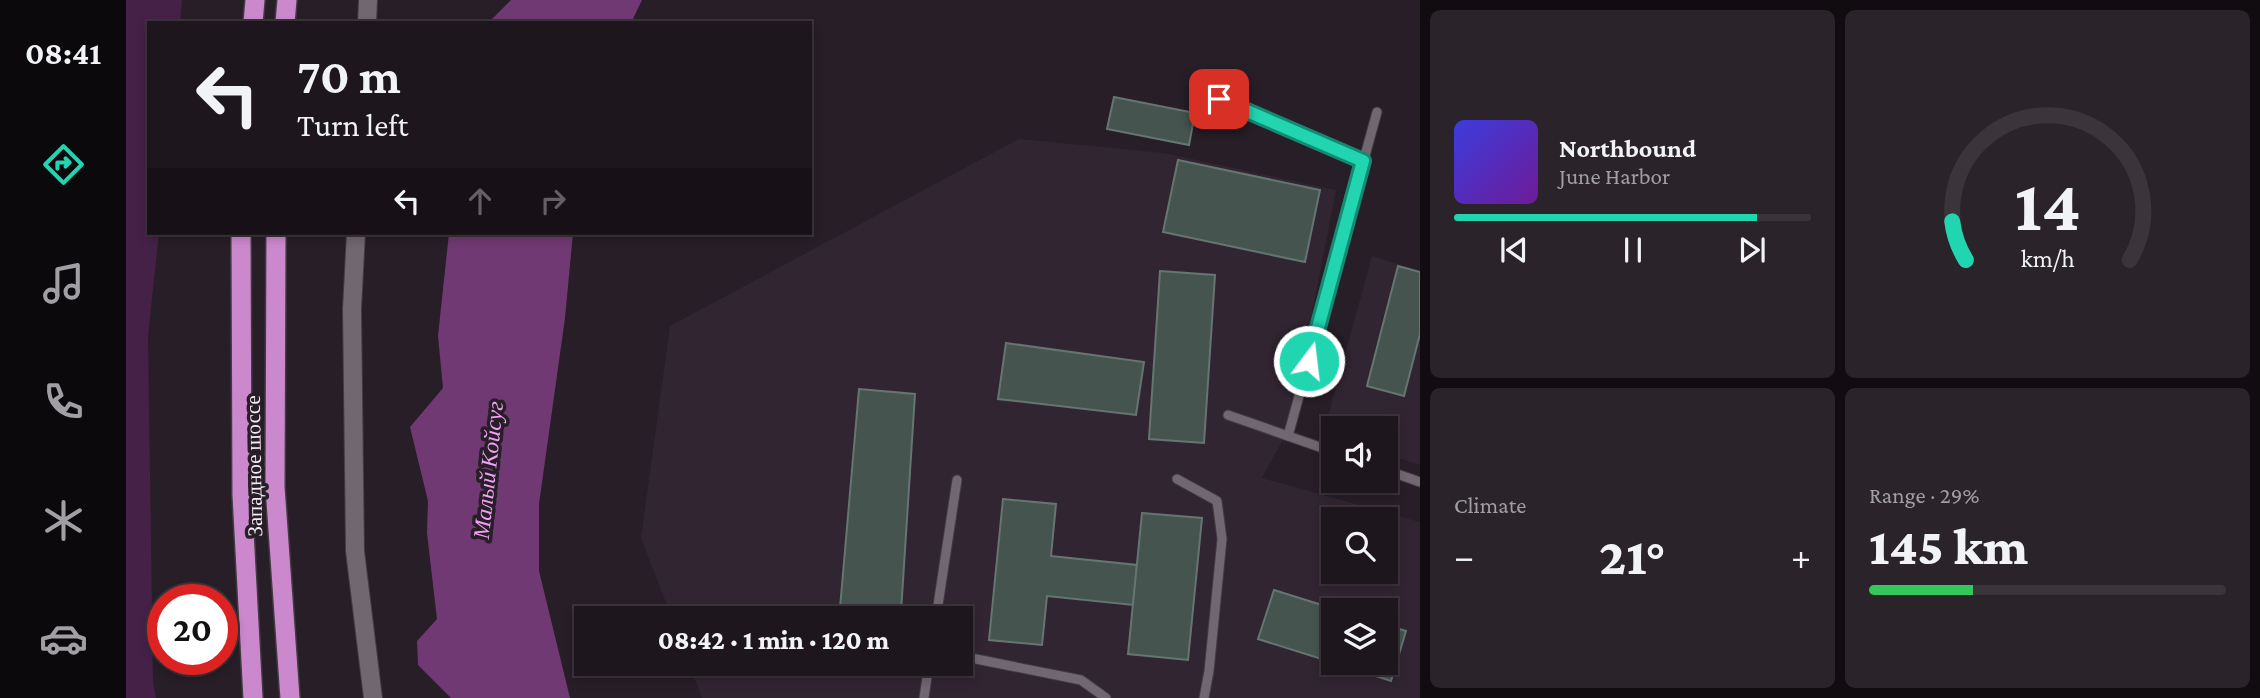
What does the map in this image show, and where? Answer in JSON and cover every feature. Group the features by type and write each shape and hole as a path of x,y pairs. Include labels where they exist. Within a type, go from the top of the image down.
{"highway":[{"path":"253,21 255,0"},
{"path":"285,21 287,0"},
{"name":"Западное шоссе","path":"241,235 242,495 253,698"},
{"name":"Западное шоссе","path":"276,235 275,487 290,698"}],"street":[{"path":"367,21 368,0"},
{"path":"356,235 352,309 355,551 373,698"}],"lane":[{"path":"1219,99 1363,161"},
{"path":"1288,436 1377,112"},
{"path":"1228,415 1321,447"},
{"path":"1398,474 1420,482"},
{"path":"1177,479 1217,501 1222,539 1204,698"},
{"path":"938,606 957,480"},
{"path":"973,658 1081,680 1106,698"},
{"path":"924,698 927,676"}],"shaded area":[{"path":"126,0 182,0 180,21 147,21 147,235 159,235 148,336 152,584 147,584 147,675 153,675 156,698 126,698"},
{"path":"1019,139 1164,153 1336,190 1290,427 1262,478 1366,507 1321,507 1321,584 1398,584 1398,516 1420,522 1420,698 702,698 694,676 973,676 973,606 667,606 641,538 670,326"},
{"path":"1372,256 1420,271 1420,465 1398,458 1398,416 1328,416"}],"water":[{"path":"511,0 642,0 632,21 490,21"},
{"name":"Малый Койсуг","path":"449,235 573,235 565,318 539,504 539,571 570,698 451,698 418,665 417,641 437,619 427,533 428,501 410,427 443,388 438,336"}],"building":[{"path":"1114,97 1195,113 1189,145 1107,129"},
{"path":"1178,160 1320,190 1305,262 1163,232"},
{"path":"1398,266 1420,272 1420,334 1404,396 1367,386"},
{"path":"1160,271 1215,275 1204,443 1149,439"},
{"path":"1006,343 1144,362 1136,415 998,399"},
{"path":"859,389 915,394 901,606 840,606"},
{"path":"1003,499 1056,504 1051,556 1137,565 1133,605 1047,596 1042,645 989,640"},
{"path":"1142,513 1202,518 1188,660 1128,654"},
{"path":"1274,590 1321,605 1321,659 1258,639"},
{"path":"1398,629 1406,631 1398,658"},
{"path":"1373,675 1393,675 1391,681"}],"route":[{"path":"1219,99 1363,161 1309,361"}]}
